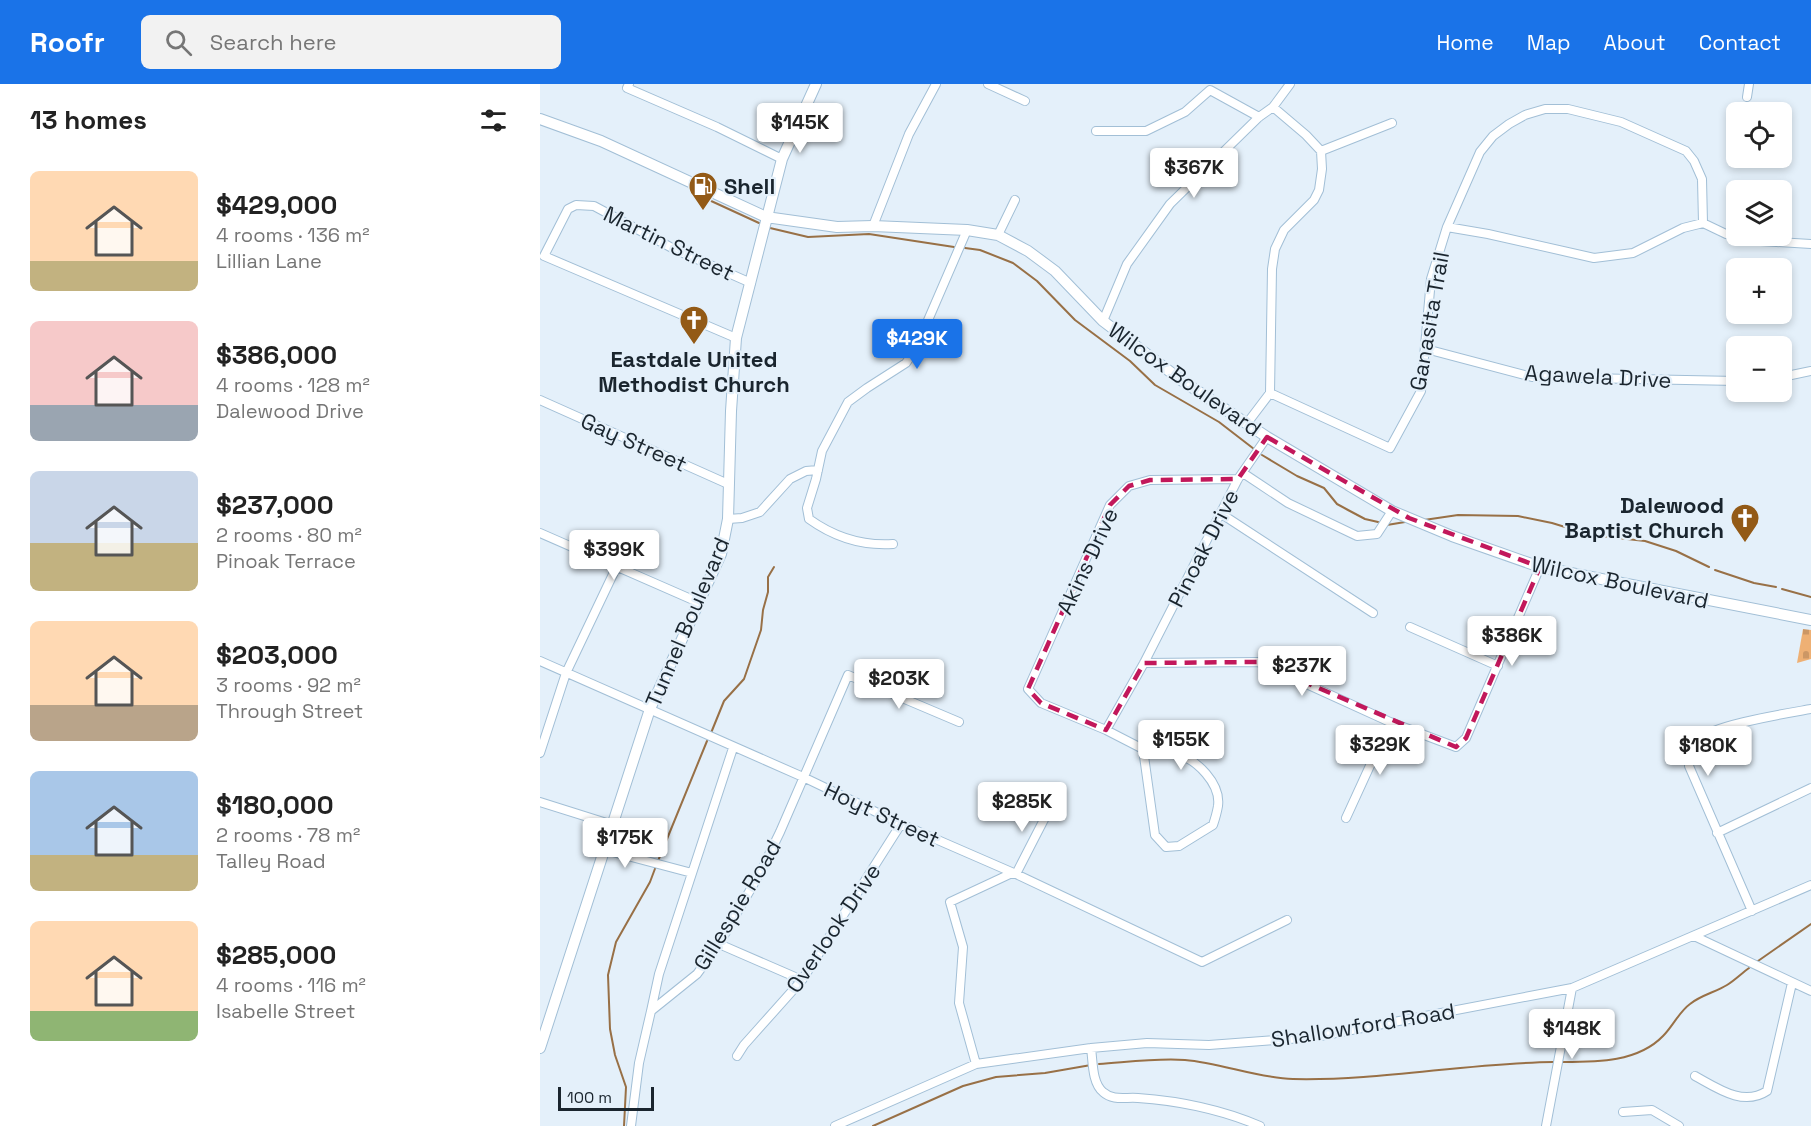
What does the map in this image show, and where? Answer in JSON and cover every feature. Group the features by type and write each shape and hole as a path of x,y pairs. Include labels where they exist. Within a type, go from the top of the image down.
{"main road":[{"name":"Tunnel Boulevard","path":"540,1048 650,709 721,554 728,519 736,338 782,159 816,84"},
{"name":"Wilcox Boulevard","path":"540,119 601,141 766,217 837,227 873,226 967,230 998,235 1028,251 1055,271 1103,321 1181,380 1268,437 1392,511 1452,536 1540,567 1811,620"}],"street":[{"path":"873,226 909,134 936,84"},
{"path":"988,84 1024,101"},
{"path":"1103,321 1127,264 1170,204 1259,117 1274,107 1290,84"},
{"path":"1747,97 1749,84"},
{"path":"628,86 782,159"},
{"path":"1096,131 1146,131 1185,112 1210,90 1259,117"},
{"path":"1248,422 1270,393 1272,269 1275,249 1284,230 1314,200 1319,190 1322,169 1321,151 1274,107"},
{"name":"Ganasita Trail","path":"1270,393 1390,448 1420,391 1426,349 1431,279 1447,227 1480,152 1493,136 1525,115 1545,109 1568,109 1621,122 1686,151 1694,161 1702,179 1703,223"},
{"path":"1321,151 1392,123"},
{"path":"998,235 1015,200"},
{"name":"Martin Street","path":"736,338 544,256 568,209 576,205 594,206 674,249 751,283"},
{"path":"1447,227 1594,258 1633,253 1683,228 1703,223 1745,240 1811,244"},
{"path":"893,544 876,545 827,532 809,519 807,508 822,451 848,402 906,363 916,348 967,230"},
{"name":"Agawela Drive","path":"1426,349 1532,377 1726,381"},
{"path":"1792,376 1811,371"},
{"name":"Gay Street","path":"540,400 728,484"},
{"name":"Pinoak Drive","path":"1106,730 1144,663 1220,513 1241,476 1268,437"},
{"path":"728,519 742,518 760,512 790,479 806,471 817,475"},
{"path":"1241,476 1288,503 1358,536 1377,534 1392,511"},
{"name":"Akins Drive","path":"1106,730 1041,703 1028,689 1110,505 1129,486 1150,480 1241,476"},
{"path":"1220,513 1373,613"},
{"path":"540,533 700,603"},
{"path":"1144,663 1258,662 1390,722 1456,747 1466,738 1540,567"},
{"path":"540,753 566,673 616,568"},
{"path":"1410,627 1498,666"},
{"name":"Hoyt Street","path":"540,661 803,777 1202,962 1287,920"},
{"name":"Gillespie Road","path":"651,1011 697,974 719,944 772,848 848,675 959,722"},
{"path":"1752,911 1689,766 1692,747 1700,737 1734,724 1811,709"},
{"path":"1346,818 1390,722"},
{"path":"1106,730 1143,749 1158,754 1177,754 1197,764 1217,790 1218,805 1213,825 1179,846 1166,847 1155,835 1143,749"},
{"path":"631,1126 639,1063 659,974 734,748"},
{"path":"1717,833 1811,788"},
{"path":"540,802 613,825"},
{"path":"976,1064 959,1003 963,947 950,902 1010,874 1016,874 1052,804"},
{"name":"Overlook Drive","path":"737,1056 802,980 901,824"},
{"path":"605,850 692,873"},
{"name":"Shallowford Road","path":"835,1126 976,1064 1091,1048 1147,1043 1209,1045 1315,1037 1572,988 1811,885"},
{"path":"1694,936 1811,991"},
{"path":"719,944 802,980"},
{"path":"1695,1076 1740,1097 1758,1097 1767,1091 1792,983"},
{"path":"1546,1126 1572,988"},
{"path":"1091,1048 1095,1078 1101,1091 1112,1099 1133,1098 1185,1102 1235,1115 1260,1126"},
{"path":"1623,1112 1652,1110 1679,1126"}],"highlighted area":[{"path":"1267,437 1409,518 1540,567 1466,738 1456,747 1258,662 1144,663 1106,730 1041,703 1028,689 1110,505 1129,486 1150,480 1238,479"}],"green space":[{"path":"1803,629 1811,630 1811,659 1797,663"}],"waterway":[{"path":"709,200 759,223"},
{"path":"770,228 808,237 869,234 954,247"},
{"path":"965,248 980,250 1013,263 1037,281 1075,320 1130,361 1155,385 1219,422 1254,449"},
{"path":"1262,455 1297,476 1324,488 1337,504 1365,519 1378,522"},
{"path":"1424,520 1458,515 1518,516 1591,535 1645,541 1676,551 1709,567"},
{"path":"1387,525 1405,522"},
{"path":"711,733 724,701 744,679 761,630 768,592 768,577 774,567"},
{"path":"1715,570 1754,583 1776,587"},
{"path":"1782,589 1811,597"},
{"path":"658,861 707,741"},
{"path":"624,1126 626,1087 615,1055 610,1029 608,975 616,942 650,882 656,866"},
{"path":"1758,961 1811,924"},
{"path":"1563,1062 1603,1061 1630,1056 1642,1051 1663,1036 1690,1004 1727,985 1749,968"},
{"path":"1099,1064 1185,1060 1280,1078 1326,1079 1488,1065 1553,1062"},
{"path":"873,1126 963,1086 996,1077 1045,1073 1091,1065"}],"place":[{"name":"Shell","path":"703,212"},
{"name":"Eastdale United Methodist Church","path":"694,346"},
{"name":"Dalewood Baptist Church","path":"1745,544"}]}
